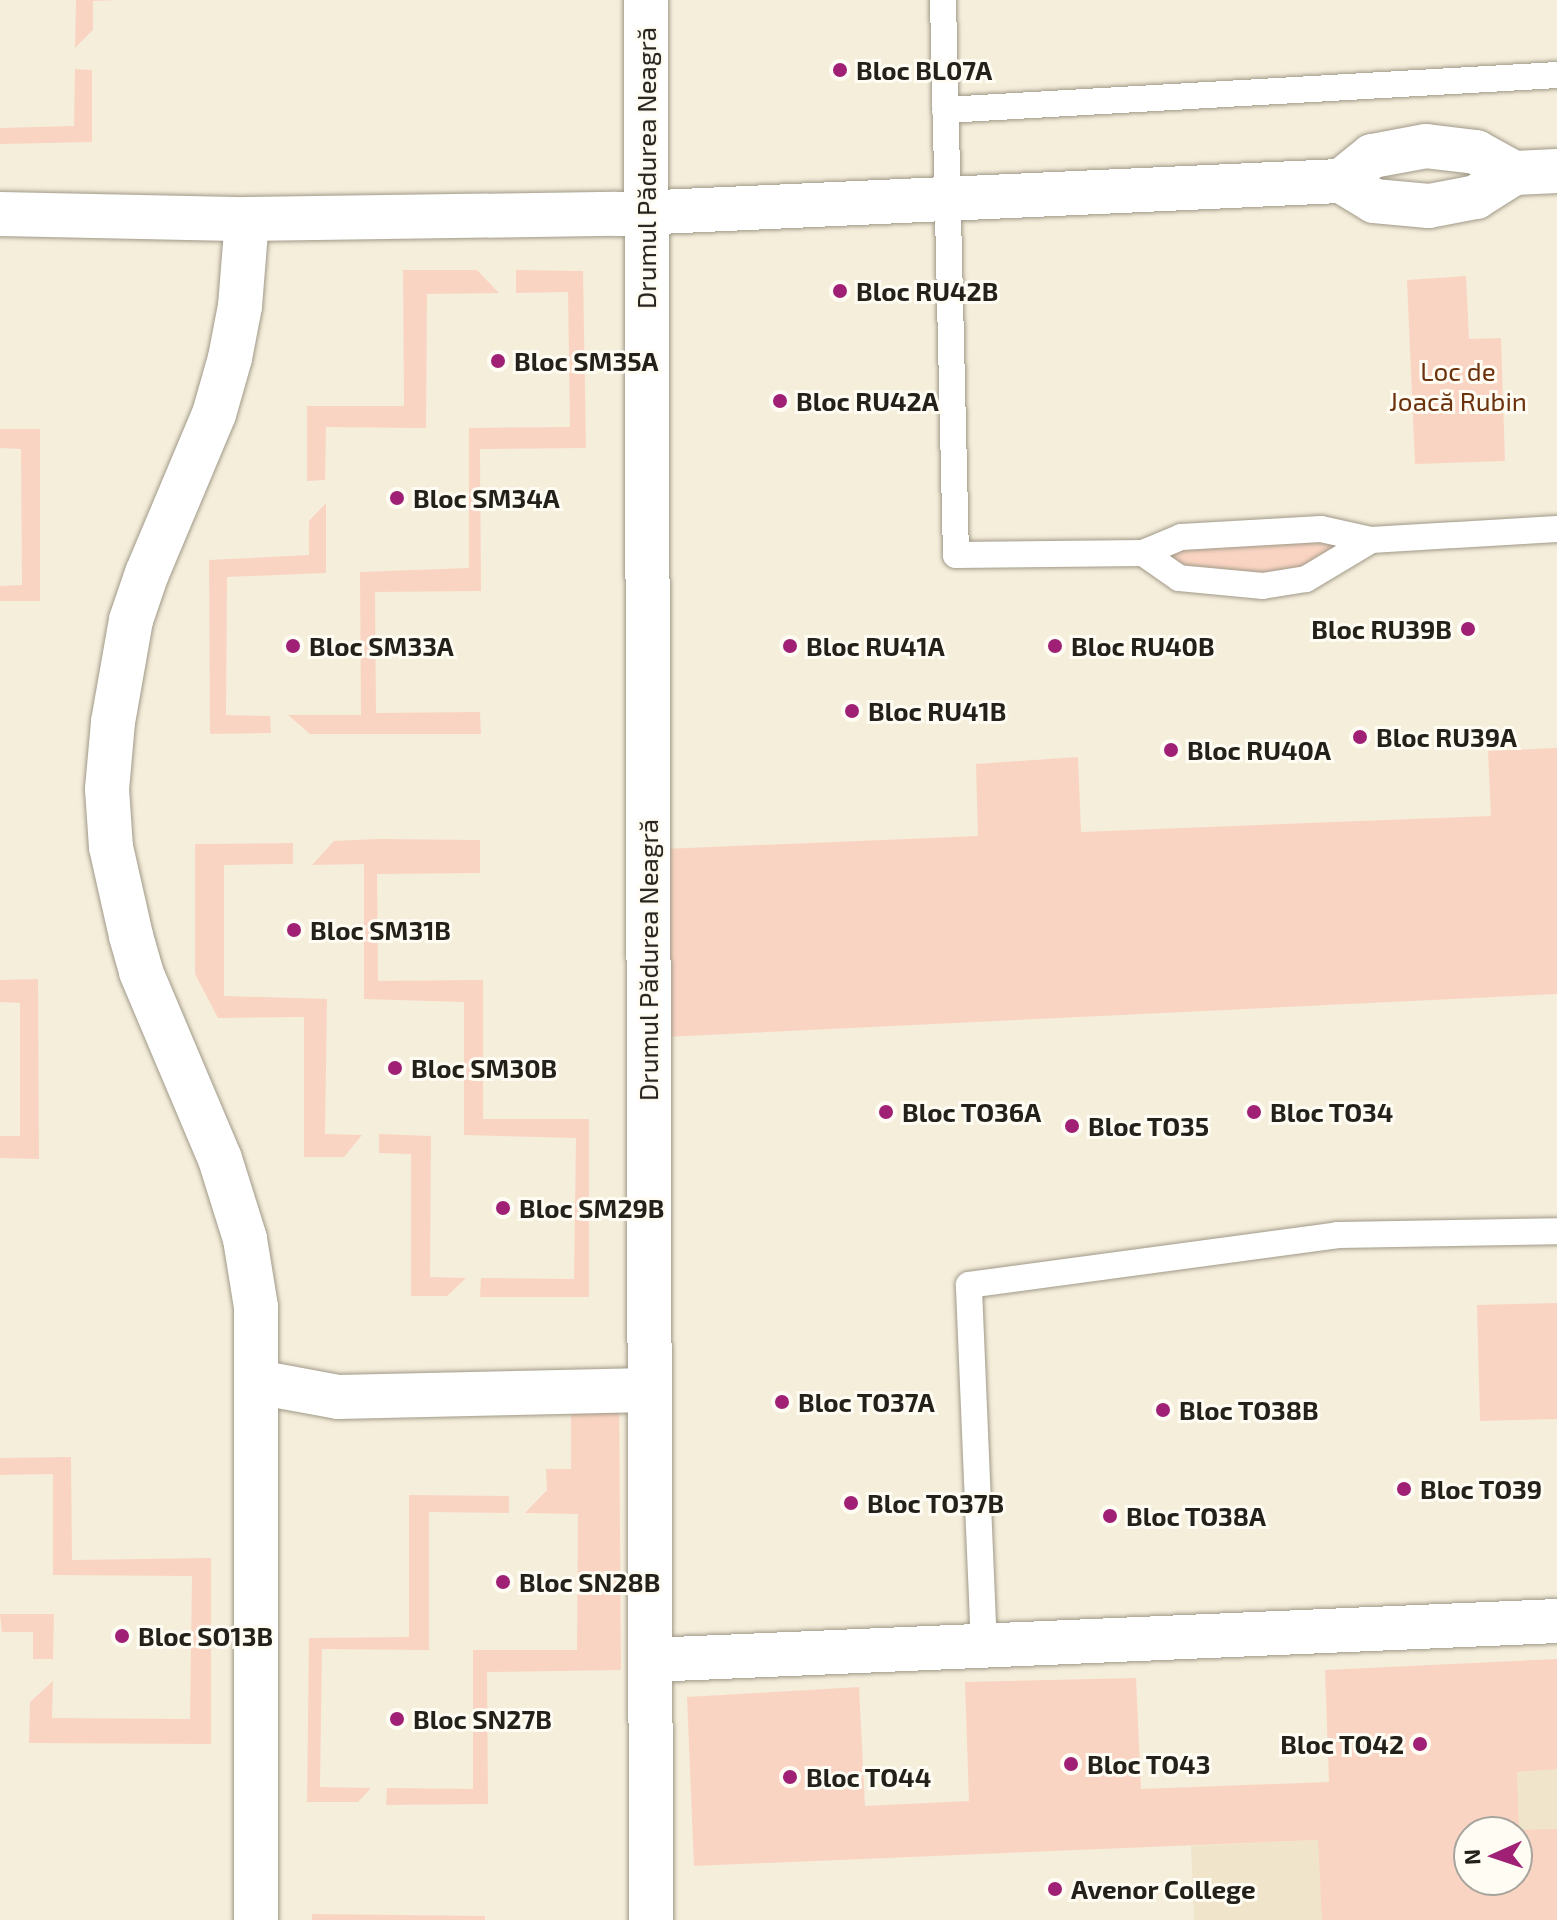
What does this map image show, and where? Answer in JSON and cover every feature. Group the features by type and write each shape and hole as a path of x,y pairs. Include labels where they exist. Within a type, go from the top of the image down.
{"street":[{"name":"Drumul Pădurea Neagră","path":"646,0 651,1920"},
{"path":"1341,181 1372,156 1426,146 1476,152 1514,173"},
{"path":"0,214 247,219 646,213 1341,181 1374,201 1429,206 1476,197 1514,173 1557,171"},
{"path":"247,219 240,306 214,414 147,573 131,620 113,722 107,789 111,847 141,972 220,1159 245,1239 256,1307 256,1920"},
{"path":"257,1382 338,1397 648,1390"},
{"path":"650,1660 1557,1621"}],"lane":[{"path":"943,0 956,555 1143,553 1181,537 1321,529 1371,540 1557,529"},
{"path":"945,110 1557,75"},
{"path":"1143,553 1179,578 1263,586 1306,579 1371,540"},
{"path":"984,1647 969,1285 1337,1235 1557,1231"}],"shaded area":[{"name":"Avenor College","path":"1557,1659 1557,1920 1194,1920 1191,1846 1453,1834 1453,1896 1533,1896 1533,1816 1517,1816 1517,1771"}],"green space":[{"path":"76,0 118,0 93,1 93,30 75,48"},
{"path":"75,69 92,70 92,142 0,144 0,128 74,126"},
{"path":"403,270 477,270 499,293 427,294 426,428 326,427 325,480 307,481 307,406 404,406"},
{"path":"516,270 583,271 586,448 480,449 481,591 375,592 376,713 480,712 481,734 310,734 288,715 361,715 360,572 469,568 469,428 570,427 568,292 516,293"},
{"name":"Loc de Joacă Rubin","path":"1466,276 1469,339 1501,338 1505,461 1415,464 1407,280"},
{"path":"0,429 40,429 40,601 0,601 0,586 22,585 21,449 0,448"},
{"path":"326,503 326,573 227,577 226,715 270,716 271,733 210,734 209,560 309,555 309,521"},
{"path":"1181,537 1371,540 1338,562 1221,584 1143,553"},
{"path":"1557,748 1557,994 664,1037 664,849 978,836 976,764 1078,757 1081,832 1491,816 1488,751"},
{"path":"480,840 480,873 377,874 378,981 483,980 483,1119 589,1119 589,1297 480,1297 481,1278 574,1279 576,1138 464,1135 464,1002 364,999 364,864 312,865 334,841"},
{"path":"293,843 293,864 224,865 224,996 327,999 325,1134 362,1135 344,1157 304,1157 304,1017 218,1018 195,974 195,844"},
{"path":"38,979 39,1159 0,1158 0,1136 20,1136 20,1003 0,1002 0,980"},
{"path":"379,1134 431,1136 430,1277 466,1278 447,1296 411,1296 411,1154 379,1153"},
{"path":"1557,1303 1557,1419 1480,1421 1477,1305"},
{"path":"619,1390 621,1670 487,1672 488,1804 386,1805 387,1788 473,1789 473,1650 577,1650 578,1514 525,1513 547,1490 546,1469 571,1469 571,1391"},
{"path":"71,1457 72,1560 211,1558 211,1744 29,1743 30,1702 53,1681 52,1718 190,1719 192,1576 53,1575 53,1474 0,1475 0,1458"},
{"path":"409,1495 509,1496 509,1513 429,1512 429,1650 322,1649 320,1787 371,1788 358,1802 307,1802 309,1638 409,1637"},
{"path":"0,1614 54,1614 53,1659 33,1659 33,1632 2,1632"},
{"path":"1557,1659 1557,1769 1517,1772 1519,1816 1453,1816 1453,1896 1533,1896 1533,1830 1557,1829 1557,1920 1322,1920 1318,1840 694,1866 687,1697 859,1687 865,1806 969,1801 965,1682 1136,1678 1141,1789 1329,1782 1325,1670"},
{"path":"312,1914 485,1916 485,1920 312,1920"}],"place":[{"name":"Bloc BL07A","path":"840,70"},
{"name":"Bloc RU42B","path":"840,291"},
{"name":"Bloc SM35A","path":"498,361"},
{"name":"Bloc RU42A","path":"780,401"},
{"name":"Bloc SM34A","path":"397,498"},
{"name":"Bloc RU39B","path":"1468,629"},
{"name":"Bloc SM33A","path":"293,646"},
{"name":"Bloc RU41A","path":"790,646"},
{"name":"Bloc RU40B","path":"1055,646"},
{"name":"Bloc RU41B","path":"852,711"},
{"name":"Bloc RU39A","path":"1360,737"},
{"name":"Bloc RU40A","path":"1171,750"},
{"name":"Bloc SM31B","path":"294,930"},
{"name":"Bloc SM30B","path":"395,1068"},
{"name":"Bloc TO36A","path":"886,1112"},
{"name":"Bloc TO34","path":"1254,1112"},
{"name":"Bloc TO35","path":"1072,1126"},
{"name":"Bloc SM29B","path":"503,1208"},
{"name":"Bloc TO37A","path":"782,1402"},
{"name":"Bloc TO38B","path":"1163,1410"},
{"name":"Bloc TO39","path":"1404,1489"},
{"name":"Bloc TO37B","path":"851,1503"},
{"name":"Bloc TO38A","path":"1110,1516"},
{"name":"Bloc SN28B","path":"503,1582"},
{"name":"Bloc SO13B","path":"122,1636"},
{"name":"Bloc SN27B","path":"397,1719"},
{"name":"Bloc TO42","path":"1420,1744"},
{"name":"Bloc TO43","path":"1071,1764"},
{"name":"Bloc TO44","path":"790,1777"},
{"name":"Avenor College","path":"1055,1889"}]}
